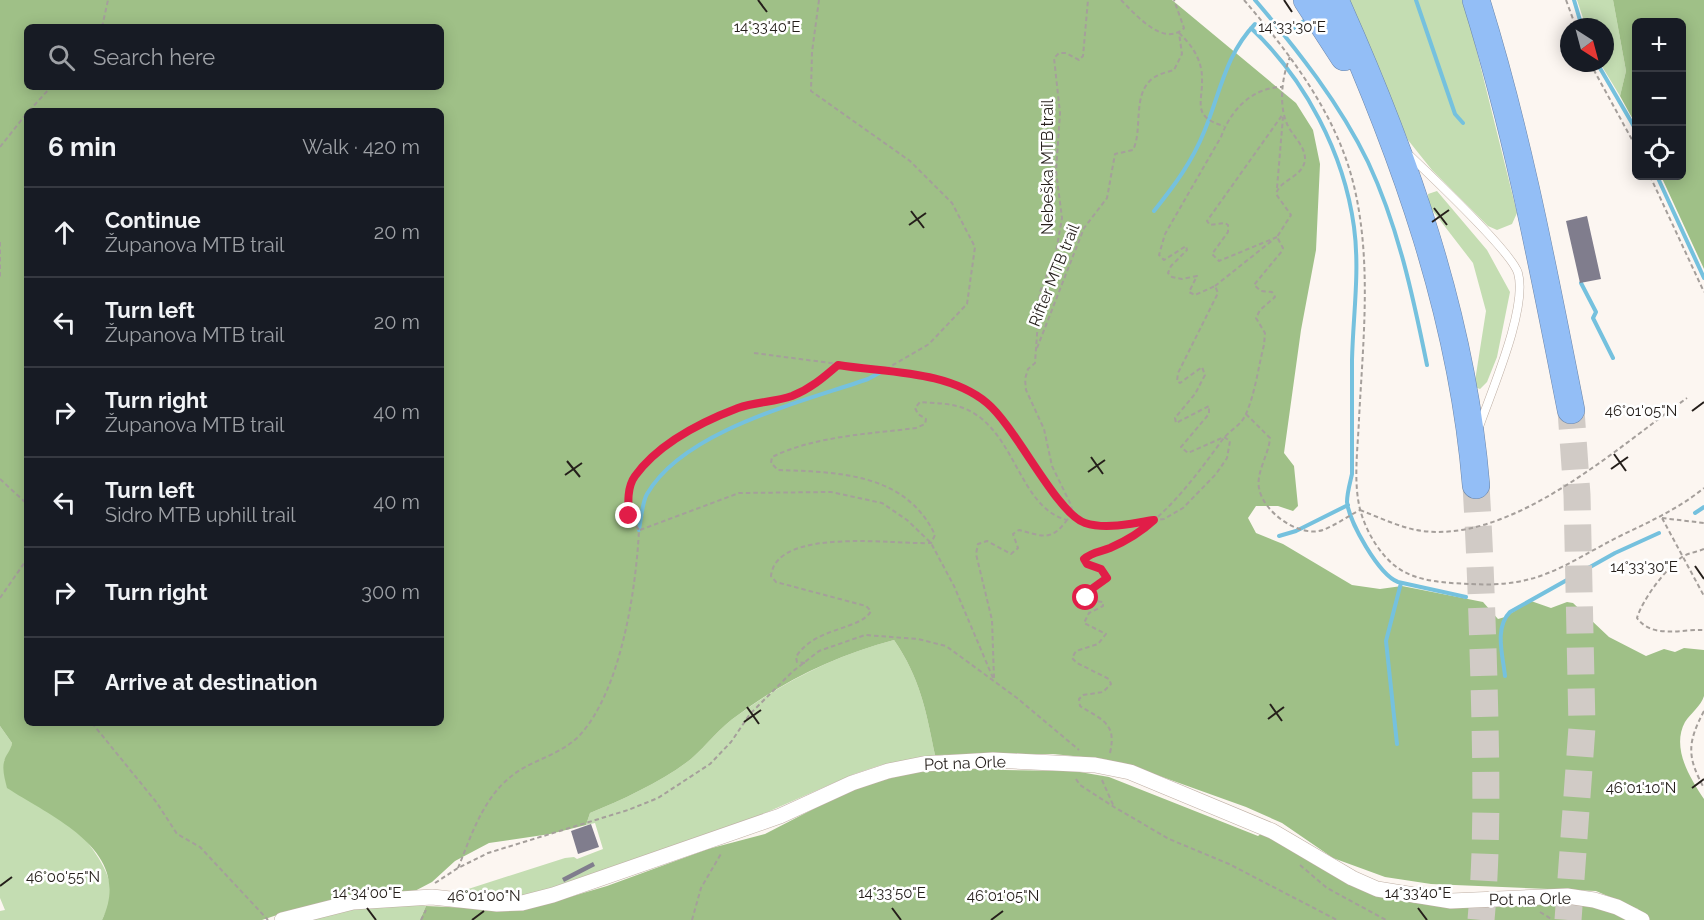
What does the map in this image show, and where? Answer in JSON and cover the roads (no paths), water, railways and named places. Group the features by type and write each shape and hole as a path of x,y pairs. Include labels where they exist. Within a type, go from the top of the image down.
{"highway":[{"path":"1307,0 1334,38 1359,84 1391,133"},
{"path":"1335,0 1391,133 1426,236 1445,305 1472,445 1476,485"},
{"path":"1476,0 1498,71"},
{"path":"1490,0 1498,71 1529,270 1571,411"}],"street":[{"name":"Pot na Orle","path":"282,920 353,902 432,897 497,904 522,903 554,895 780,816 852,783 888,771 955,761 993,760 1101,767 1130,772 1272,831 1377,890 1451,901 1567,896 1610,905 1642,920"}],"lane":[{"path":"1391,133 1495,241 1529,270 1516,319 1472,445"}],"waterway":[{"path":"1255,0 1331,98 1368,162 1396,236 1427,365"},
{"path":"1416,0 1455,114 1463,123"},
{"path":"1574,0 1579,18"},
{"path":"1284,35 1307,19"},
{"path":"1154,211 1194,153 1230,62 1255,24"},
{"path":"1251,28 1271,48 1305,94 1331,145 1349,199 1356,244 1352,360 1352,474 1347,502 1353,522 1374,559 1390,577 1398,582 1466,597"},
{"path":"1602,72 1634,126"},
{"path":"1659,180 1704,278"},
{"path":"1581,283 1596,312 1593,318 1613,358"},
{"path":"639,530 647,494 664,472 688,452 747,421 868,379 881,372"},
{"path":"1279,536 1296,531 1348,505"},
{"path":"1695,513 1704,507"},
{"path":"1505,676 1501,634 1502,626 1510,612 1615,553 1659,533"},
{"path":"1397,744 1386,641 1401,583"}],"tunnel":[{"path":"1568,920 1582,727 1577,495 1571,410"},
{"path":"1476,485 1486,772 1485,861 1481,920"}]}
